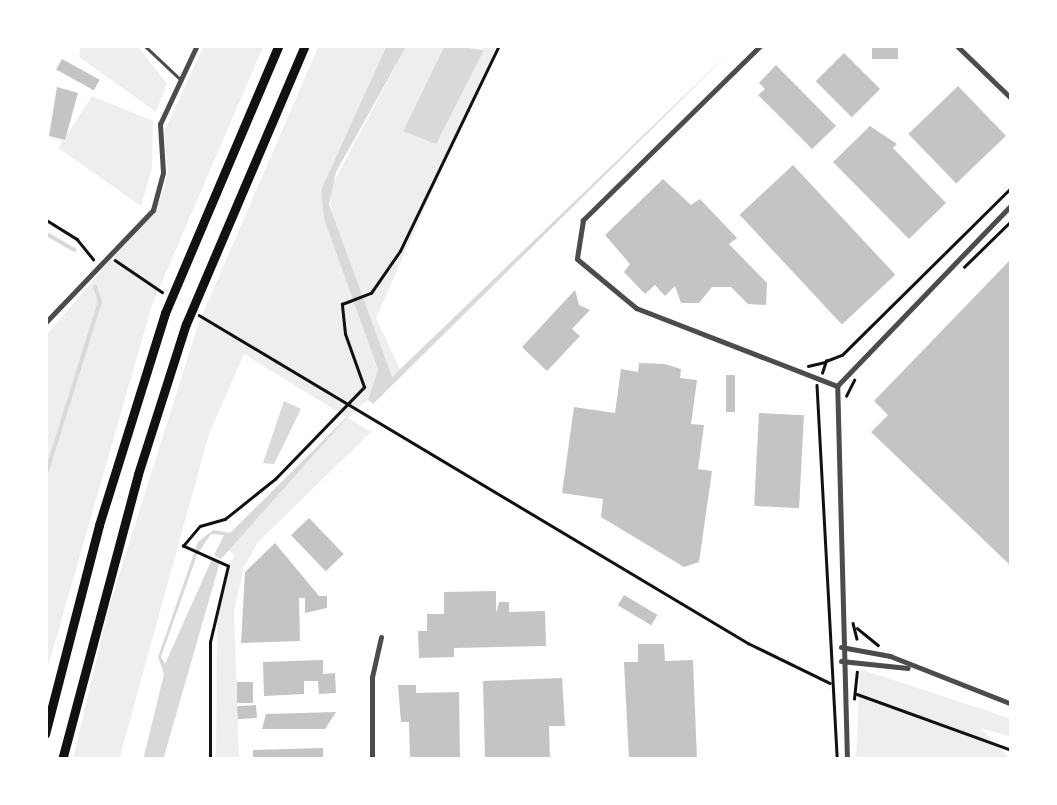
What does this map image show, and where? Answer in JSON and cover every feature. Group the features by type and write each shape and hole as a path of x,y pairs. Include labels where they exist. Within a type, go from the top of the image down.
{"highway":[{"path":"45,734 99,525 165,313 279,45"},
{"path":"62,760 133,492 186,324 305,45"}],"street":[{"path":"45,323 159,195 160,124 198,45"},
{"path":"760,45 583,220 577,259 636,308 837,386"},
{"path":"956,45 1012,99"},
{"path":"846,760 840,647 837,386 1012,204"},
{"path":"372,760 372,676 381,637"},
{"path":"840,647 857,646 890,656 916,670 1012,704"},
{"path":"841,661 916,670"}],"lane":[{"path":"144,45 181,80"}],"path":[{"path":"210,760 210,642 228,566 184,546 200,526 225,519 275,480 364,387 344,334 342,304 371,292 400,251 500,45"},
{"path":"795,370 842,356 1012,188"},
{"path":"45,220 90,253 107,256 167,295"},
{"path":"962,269 1012,220"},
{"path":"196,313 748,643 830,683"},
{"path":"826,361 814,392 823,404 830,683 837,760"},
{"path":"846,404 857,374"},
{"path":"852,607 857,646"},
{"path":"856,627 890,656"},
{"path":"852,709 858,661"},
{"path":"855,694 1012,750"}],"shaded area":[{"path":"81,45 137,45 167,84 156,112 79,57"},
{"path":"204,45 264,45 152,305 45,677 45,337 160,201 168,172 164,132"},
{"path":"319,45 387,45 321,190 324,219 378,371 368,400 347,417 371,432 258,542 244,567 234,611 239,760 216,760 217,612 234,555 222,544 346,417 244,354 209,434 119,760 73,760 108,610 198,325"},
{"path":"387,45 407,45 336,172 329,205 392,377 737,45 373,404 368,400 378,370 324,219 321,190"},
{"path":"407,45 445,45 403,130 443,124 484,50 474,45 497,45 376,318 400,369 391,377 332,219 330,189"},
{"path":"445,45 484,50 436,144 403,131"},
{"path":"92,96 153,121 152,168 141,206 58,148"},
{"path":"284,401 301,409 274,464 263,463"},
{"path":"350,414 221,559 214,555 224,535 211,534 197,555 161,657 165,664 212,559 220,562 163,760 143,760 164,674 158,657 198,542 213,530 230,533"},
{"path":"860,669 1012,719 1012,737 980,728 1012,760 856,760"}],"building":[{"path":"872,45 898,45 898,59 872,59"},
{"path":"844,53 880,89 852,117 816,81"},
{"path":"62,59 100,80 94,90 56,69"},
{"path":"776,65 836,126 812,149 758,95 765,89 759,83"},
{"path":"958,86 1006,136 956,184 908,134"},
{"path":"57,87 78,93 65,140 49,136"},
{"path":"870,126 897,144 893,148 946,203 909,239 833,162"},
{"path":"793,165 895,275 842,324 740,215"},
{"path":"663,179 691,205 700,199 737,238 729,244 767,283 766,305 748,304 731,287 712,287 699,303 681,303 675,286 665,296 655,285 645,294 624,272 630,264 605,235"},
{"path":"1012,258 1012,567 871,432 888,415 874,401"},
{"path":"575,290 579,305 590,310 572,329 580,336 547,371 522,347"},
{"path":"639,363 665,364 681,369 680,378 697,380 691,424 704,425 698,469 712,471 699,562 684,567 601,517 603,499 562,493 574,407 615,413 621,369 638,372"},
{"path":"726,375 735,375 735,412 726,412"},
{"path":"759,413 804,415 799,508 754,506"},
{"path":"309,518 344,554 326,571 291,535"},
{"path":"275,543 319,596 327,596 327,608 305,613 305,598 299,598 300,641 241,643 245,572"},
{"path":"496,591 496,613 499,602 509,602 509,612 545,611 546,646 454,648 454,657 419,658 418,631 427,631 427,614 444,614 444,592"},
{"path":"624,595 657,615 651,625 618,605"},
{"path":"638,644 664,644 665,661 693,660 697,760 629,760 624,662 638,662"},
{"path":"323,660 323,674 335,673 336,693 319,694 318,681 304,681 304,694 264,696 263,662"},
{"path":"562,678 565,726 549,726 550,760 485,760 483,681"},
{"path":"237,682 253,682 253,703 237,703"},
{"path":"398,685 416,685 416,693 459,692 460,760 410,760 409,722 401,722"},
{"path":"256,705 257,718 238,719 237,706"},
{"path":"336,712 325,729 262,729 266,714"},
{"path":"323,748 323,760 253,760 253,750"}],"waterway":[{"path":"45,233 74,250"},
{"path":"45,477 100,302 95,287"}]}
